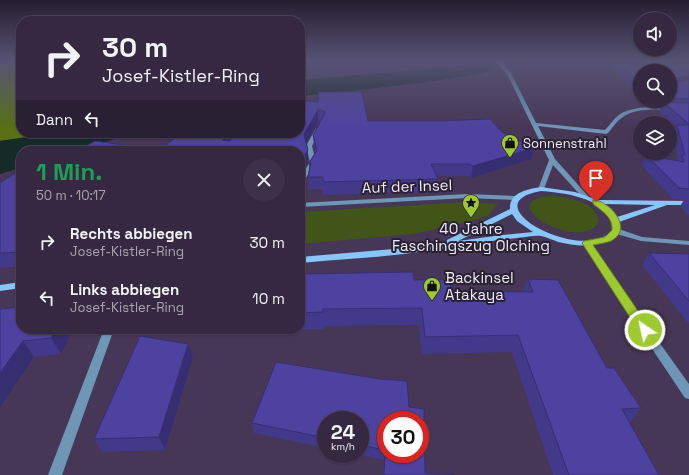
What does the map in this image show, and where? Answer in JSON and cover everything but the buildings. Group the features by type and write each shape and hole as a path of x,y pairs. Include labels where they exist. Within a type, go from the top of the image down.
{"street":[{"path":"514,84 552,160 585,197"},
{"path":"535,124 606,132 623,114 635,111 665,109 689,110"},
{"path":"305,176 313,162 308,146 321,123"},
{"path":"541,189 552,160"},
{"path":"541,189 563,191 585,197 596,202 608,211 616,220 616,231 608,239 587,243 571,242 540,234 523,222 513,210 515,198 525,192 541,189"},
{"name":"Auf der Insel","path":"305,205 467,196 515,198"},
{"path":"596,202 689,203"},
{"path":"616,220 672,202"},
{"path":"442,246 513,210"},
{"path":"616,231 641,239 689,243"},
{"path":"305,260 418,250 540,234"},
{"path":"587,243 611,281 689,394"},
{"path":"0,288 16,286"},
{"path":"55,475 107,334"}],"green space":[{"path":"0,84 16,84 16,138 21,138 0,141"},
{"path":"549,196 572,199 587,205 593,209 599,222 589,230 575,232 560,229 545,223 534,215 530,207 534,200"},
{"path":"467,202 498,204 487,216 413,234 305,244 305,212"}],"shaded area":[{"path":"305,84 409,84 305,95"},
{"path":"21,138 118,138 91,146 16,146 16,169 0,174 0,141"}],"place":[{"name":"Sonnenstrahl","path":"510,158"},
{"name":"40 Jahre Faschingszug Olching","path":"471,218"},
{"name":"Backinsel Atakaya","path":"432,301"}],"route":[{"path":"596,202 603,206 616,220 616,231 608,239 599,242 587,243 645,330"}]}
